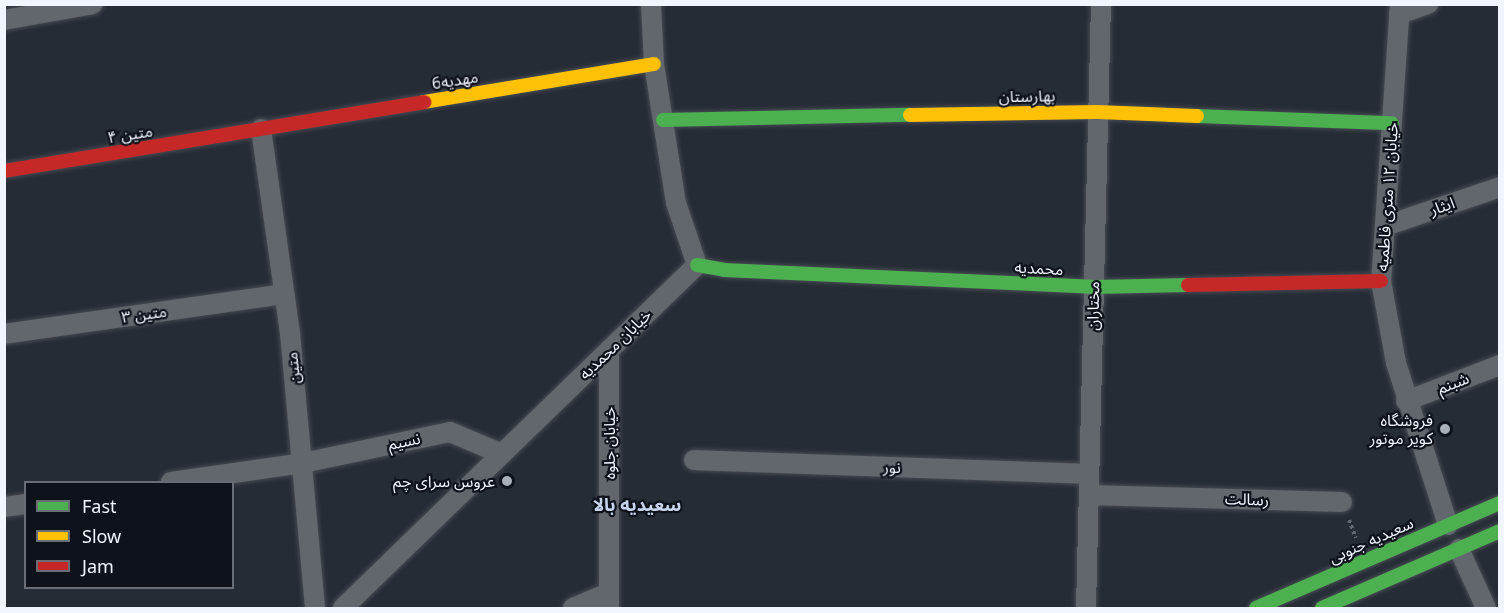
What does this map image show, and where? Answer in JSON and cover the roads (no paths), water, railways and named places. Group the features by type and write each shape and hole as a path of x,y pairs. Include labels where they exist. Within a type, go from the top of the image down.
{"street":[{"path":"4,20 93,4"},
{"path":"651,4 654,64 676,203 697,265"},
{"name":"مختاران","path":"1086,609 1101,4"},
{"path":"1400,9 1428,4"},
{"name":"خیابان ۱۲ متری فاطمیه","path":"1400,9 1381,281 1407,401 1448,525"},
{"name":"مهدیه6","path":"261,129 654,64"},
{"name":"بهارستان","path":"663,120 1097,112 1392,123"},
{"name":"متین ۴","path":"4,171 261,129"},
{"name":"متین","path":"261,129 284,294 303,463 315,609"},
{"name":"ایثار","path":"1385,226 1500,187"},
{"name":"محمدیه","path":"697,265 724,270 1093,287 1381,281"},
{"name":"خیابان محمدیه","path":"343,609 697,265"},
{"name":"متین ۳","path":"4,333 284,294"},
{"name":"خیابان جلوه","path":"609,350 609,601"},
{"name":"شبنم","path":"1407,401 1500,365"},
{"name":"نسیم","path":"184,481 303,463 450,432 502,453"},
{"name":"نور","path":"694,460 1089,474"},
{"name":"رسالت","path":"1089,495 1342,502"},
{"name":"سعیدیه جنوبی","path":"1256,609 1500,502"},
{"path":"4,507 24,504"},
{"path":"1322,609 1500,531"},
{"path":"1459,549 1486,609"},
{"path":"573,609 609,601"}],"place":[{"name":"فروشگاه کویر موتور","path":"1445,429"},
{"name":"عروس سرای چم","path":"507,481"}],"district":[{"name":"سعيدیه بالا","path":"637,504"}]}
